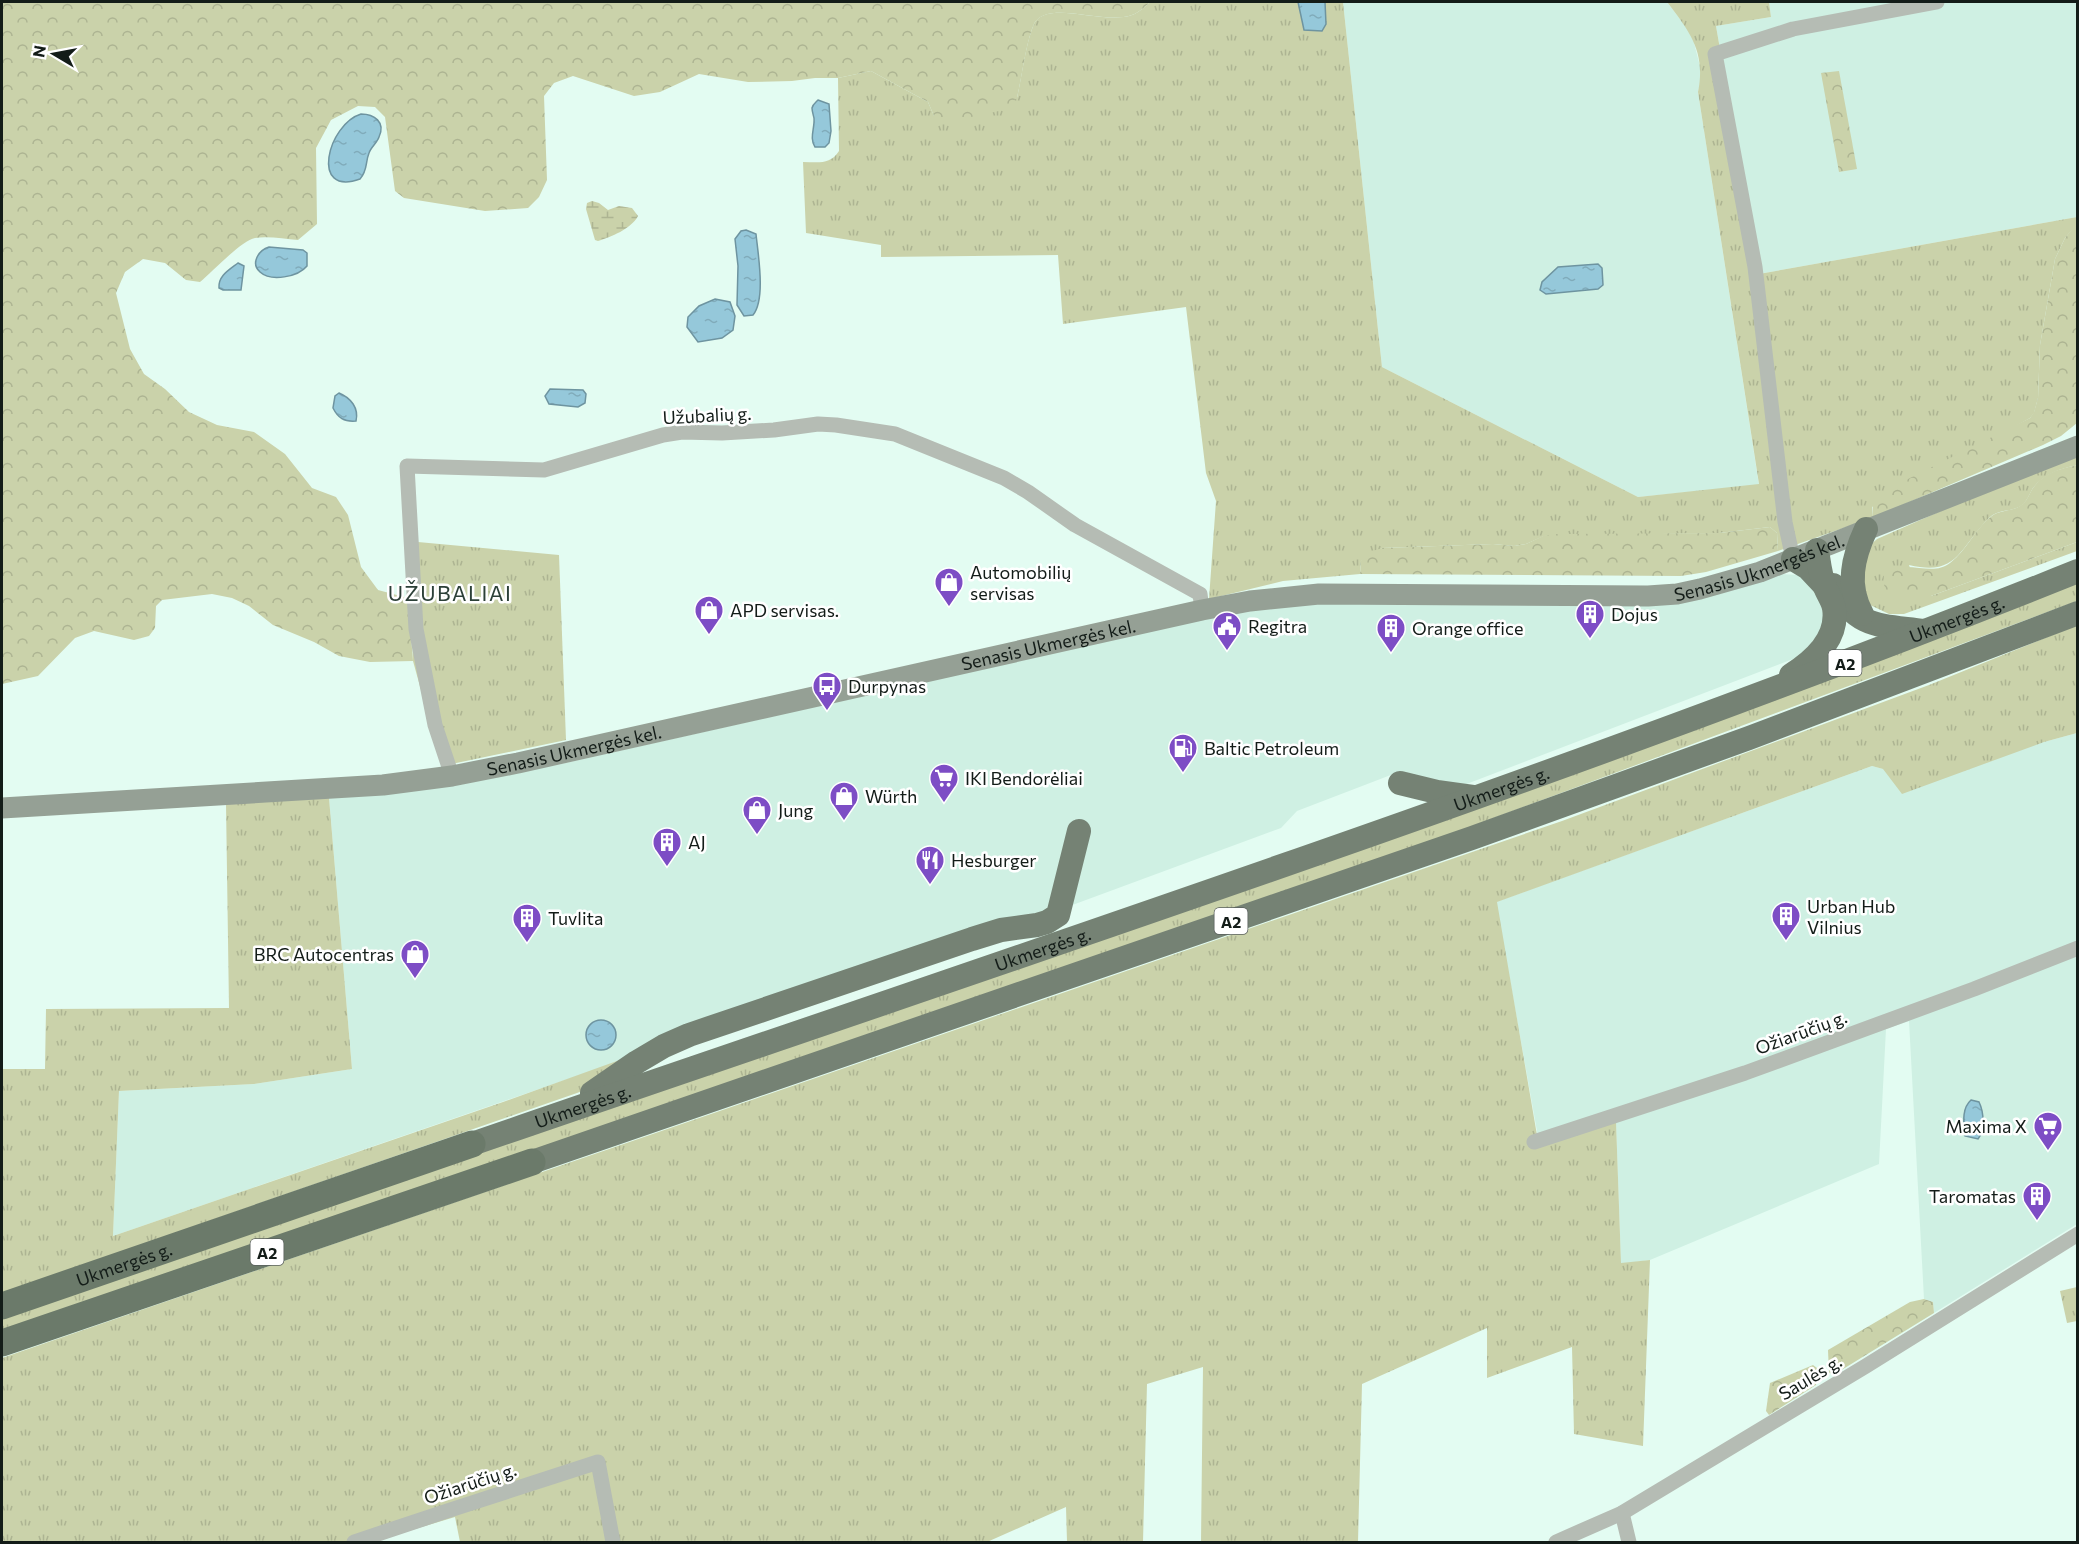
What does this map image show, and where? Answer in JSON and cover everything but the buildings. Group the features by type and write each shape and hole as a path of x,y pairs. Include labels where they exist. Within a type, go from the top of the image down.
{"highway":[{"path":"1866,529 1856,550 1852,572 1852,591 1866,621"},
{"path":"1764,693 1812,661 1829,637 1833,625 1834,608 1824,585 1817,550"},
{"path":"1817,550 1842,602 1852,613 1876,625 1926,632"},
{"path":"1793,559 1808,568 1824,585"},
{"name":"Ukmergės g.","path":"2,1306 1478,798 1926,632 2078,571"},
{"name":"Ukmergės g.","path":"2,1343 1472,838 1749,738 2078,613"},
{"path":"1400,783 1437,792 1478,798"},
{"path":"515,1129 539,1110 593,1092 637,1062 689,1035 972,939 1001,930 1047,922 1058,915 1079,831"}],"main road":[{"name":"Senasis Ukmergės kel.","path":"2,808 318,790 452,776 1250,601 1319,594 1630,597 1677,594 1726,583 1793,559 2078,446"}],"street":[{"path":"1793,559 1785,522 1755,267 1715,54 1793,29 1937,2"},
{"name":"Užubalių g.","path":"452,776 435,725 416,629 407,466 544,470 663,435 682,432 722,433 818,424 895,434 1012,483 1075,525 1200,594 1202,610"},
{"name":"Ožiarūčių g.","path":"1534,1142 1745,1073 1974,989 2078,948"},
{"name":"Saulės g.","path":"1556,1542 1622,1513 1866,1366 2078,1234"},
{"name":"Ožiarūčių g.","path":"354,1542 598,1462 613,1542"},
{"path":"1622,1513 1629,1542"}],"shaded area":[{"path":"1343,2 1667,2 1692,35 1702,74 1698,92 1759,485 1638,497 1382,367"},
{"path":"1769,2 2077,2 2077,217 1759,274 1716,26 1771,17"},
{"path":"1780,574 1799,575 1818,589 1825,625 1801,656 1464,785 1396,773 1297,811 1281,828 1067,907 113,1236 119,1091 254,1084 352,1069 329,798 557,765 1188,620 1303,603 1626,603"},
{"path":"2077,733 2077,1224 1934,1313 1933,1302 1924,1299 1909,1021 1886,1029 1879,1164 1650,1260 1621,1264 1616,1122 1540,1148 1496,902 1872,766 1883,769 2044,742"}],"green space":[{"path":"2,2 1151,2 1135,14 1120,17 1065,13 1043,16 1035,22 1032,30 1017,98 999,111 948,122 934,116 928,102 871,71 838,78 748,82 699,74 660,92 634,96 573,76 554,83 544,96 547,180 539,197 528,208 485,211 404,198 395,191 385,117 375,107 358,106 331,120 316,148 317,224 298,240 266,237 249,240 200,282 186,280 165,263 143,259 125,272 116,293 130,349 144,374 165,389 189,412 217,425 254,432 285,454 312,488 336,497 348,515 361,567 378,590 408,598 413,661 370,662 339,656 314,642 273,625 249,606 232,598 212,594 162,600 156,606 155,628 149,636 134,640 94,631 75,638 38,676 2,684"},
{"path":"1151,2 1343,2 1382,367 1638,497 1759,484 1698,92 1700,65 1698,54 1689,33 1667,2 1769,2 1771,17 1716,26 1759,274 2077,217 2078,223 2065,238 2055,259 2040,345 2038,398 2034,413 2030,418 1872,507 1872,518 1778,551 1777,533 1770,527 1719,533 1544,536 1526,544 1514,546 1493,544 1382,548 1361,561 1360,574 1283,581 1209,599 1216,501 1206,473 1186,307 1063,324 1058,255 881,257 881,245 806,233 803,162 828,161 839,151 838,78 871,71 928,102 934,116 1017,98 1029,39 1035,22 1042,16 1065,13 1120,17 1135,14"},
{"path":"1839,71 1857,169 1839,172 1821,73"},
{"path":"592,201 608,210 619,206 632,208 638,216 626,229 598,241 595,240 586,209 587,203"},
{"path":"2077,223 2077,423 2061,436 2043,445 1872,518 1873,501 1880,493 2030,418 2038,398 2040,345 2055,259 2065,238"},
{"path":"2077,455 2077,465 2048,475 2033,488 2022,505 1996,513 1989,518 1956,557 1948,563 1925,568 1909,565 1920,596 1931,596 2077,542 2077,551 1904,614 1889,614 1868,604 1859,562 1866,549 1877,539 2064,457"},
{"path":"2077,465 2077,542 1931,596 1893,597 1886,590 1884,574 1901,567 1935,569 1943,567 1962,552 1993,515 2014,509 2022,504 2033,488 2048,475"},
{"path":"1770,527 1777,533 1778,551 1706,572 1681,576 1360,574 1364,554 1382,548 1493,544 1514,546 1526,544 1543,536 1557,534 1719,533"},
{"path":"418,542 559,555 566,740 442,766 413,661 412,637"},
{"path":"2077,581 2077,601 1319,883 2,1333 2,1315"},
{"path":"2077,625 2077,733 2044,742 1902,794 1883,769 1872,766 1497,902 1539,1147 1616,1121 1621,1263 1650,1260 1643,1446 1574,1434 1572,1347 1487,1378 1487,1328 1362,1384 1358,1542 1201,1542 1203,1367 1147,1384 1143,1542 1067,1542 1066,1507 987,1542 460,1542 455,1517 374,1542 2,1542 2,1358 1562,821 1929,685"},
{"path":"329,798 352,1069 254,1084 119,1091 113,1236 639,1053 603,1083 577,1093 2,1293 2,1069 45,1069 46,1009 229,1008 226,804"},
{"path":"2077,1287 2077,1321 2067,1323 2060,1291"},
{"path":"1924,1299 1933,1302 1934,1313 1835,1374 1829,1373 1828,1350 1910,1302"},
{"path":"1813,1365 1817,1368 1816,1385 1769,1415 1766,1411 1770,1383"}],"water":[{"path":"1298,2 1325,2 1326,24 1322,31 1304,30"},
{"path":"818,100 829,104 831,131 829,143 825,147 815,147 812,140 814,118 812,108"},
{"path":"361,114 370,115 378,120 381,132 369,153 363,176 360,179 344,182 334,178 329,169 329,157 340,131 349,120"},
{"path":"746,230 756,234 760,288 757,308 753,315 744,316 737,305 738,266 735,239 741,231"},
{"path":"269,247 303,250 307,253 307,266 297,273 284,277 265,275 257,268 256,261 259,254"},
{"path":"238,263 244,266 241,290 219,288 222,277"},
{"path":"1598,264 1602,268 1603,285 1598,289 1546,294 1540,290 1542,282 1558,267"},
{"path":"715,299 730,302 735,316 733,330 722,338 698,342 687,327 688,317 699,306"},
{"path":"550,389 583,390 586,394 585,403 578,407 549,404 545,396"},
{"path":"339,393 353,404 357,416 356,421 348,421 339,417 333,408 335,396"},
{"path":"601,1020 612,1024 616,1035 612,1046 601,1050 590,1046 586,1035 590,1024"},
{"path":"1971,1100 1979,1102 1982,1111 1983,1126 1978,1139 1965,1136 1964,1112"}],"place":[{"name":"Automobilių servisas","path":"949,608"},
{"name":"APD servisas.","path":"709,636"},
{"name":"Dojus","path":"1590,640"},
{"name":"Regitra","path":"1227,652"},
{"name":"Orange office","path":"1391,654"},
{"name":"Durpynas","path":"827,712"},
{"name":"Baltic Petroleum","path":"1183,774"},
{"name":"IKI Bendorėliai","path":"944,804"},
{"name":"Würth","path":"844,822"},
{"name":"Jung","path":"757,836"},
{"name":"AJ","path":"667,868"},
{"name":"Hesburger","path":"930,886"},
{"name":"Urban Hub Vilnius","path":"1786,942"},
{"name":"Tuvlita","path":"527,944"},
{"name":"BRC Autocentras","path":"415,980"},
{"name":"Maxima X","path":"2048,1152"},
{"name":"Taromatas","path":"2037,1222"}],"district":[{"name":"UŽUBALIAI","path":"450,592"}]}
